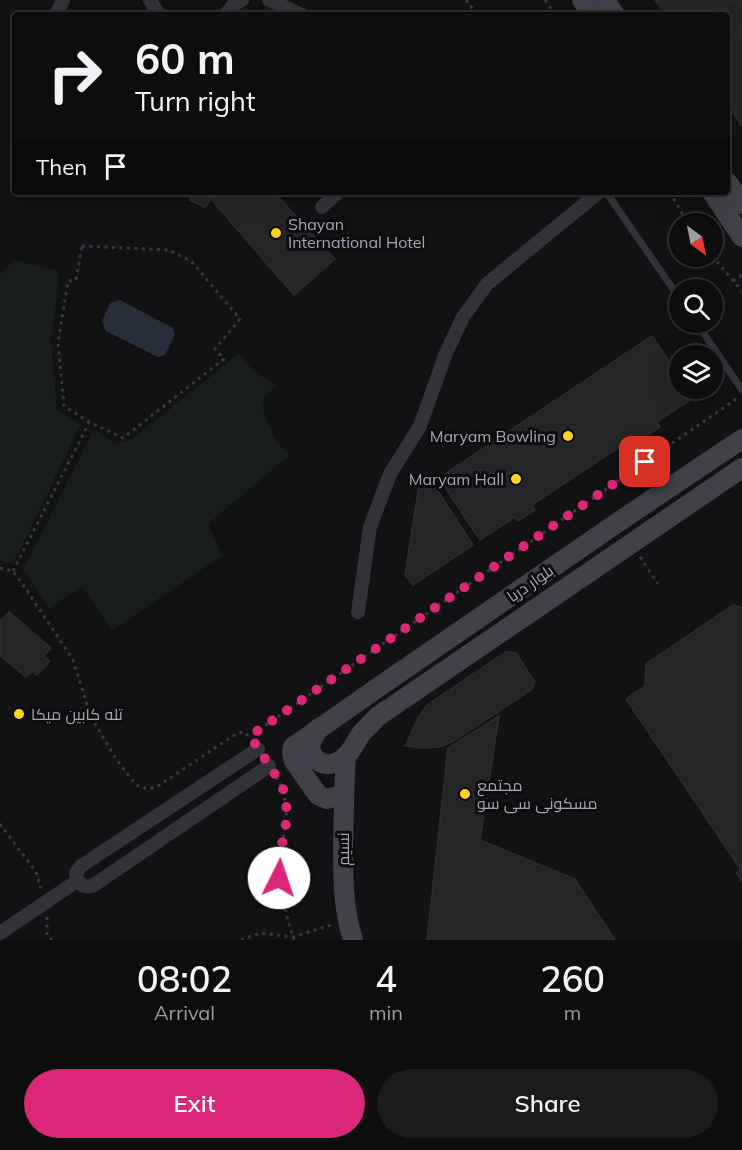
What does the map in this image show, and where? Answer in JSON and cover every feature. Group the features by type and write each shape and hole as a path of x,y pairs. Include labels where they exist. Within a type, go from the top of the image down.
{"main road":[{"path":"730,186 742,204"},
{"path":"714,195 742,237"},
{"name":"بلوار دریا","path":"344,794 327,799 318,795 294,760 293,747 742,439"},
{"path":"714,459 734,473"},
{"name":"بلوار دریا","path":"346,756 361,734 377,717 734,473"},
{"path":"516,592 530,612"},
{"path":"319,728 310,742 313,756 320,763 327,765 346,756"},
{"name":"نسیم","path":"346,756 343,875 347,921 353,940"}],"street":[{"path":"227,12 233,5 242,0"},
{"path":"269,0 295,12"},
{"path":"322,207 335,195"},
{"path":"358,612 370,527 390,474 420,426 446,353 463,317 487,284 595,195"},
{"path":"258,750 81,866 76,873 77,880 86,887 94,885 269,766"},
{"path":"0,933 77,880"}],"lane":[{"path":"608,195 669,283"},
{"path":"703,333 742,390"}],"path":[{"path":"672,195 682,213"},
{"path":"82,246 169,250 192,262 240,319 215,349 224,359 123,438 89,422 64,406 58,342 68,281 76,280 82,246"},
{"path":"721,267 742,291"},
{"path":"733,281 742,274"},
{"path":"250,736 742,395"},
{"path":"13,571 89,422"},
{"path":"0,568 13,571 73,660 91,717 116,759 136,785 148,789 158,786 236,734 243,732 250,736 258,750"},
{"path":"269,766 282,785 286,800 287,819 278,864 286,912 294,938"},
{"path":"0,824 36,872 46,902 47,936 52,940"},
{"path":"241,940 261,933 294,938 347,921"}],"shaded area":[{"path":"15,260 60,272 51,341 57,411 81,424 13,564 0,561 0,274"},
{"path":"120,300 173,328 175,335 165,355 158,357 106,331 102,321 110,303"},
{"path":"240,353 253,371 278,386 264,396 263,410 277,443 290,455 208,524 222,556 112,630 82,586 49,608 23,570 94,430 117,444 132,439"}],"building":[{"path":"655,0 742,0 742,126 730,108 730,12 664,12"},
{"name":"Shayan International Hotel","path":"192,195 277,195 335,259 294,295 211,199 205,207 190,200"},
{"name":"Maryam Bowling","path":"652,336 669,362 669,399 692,399 657,422 660,427 642,438 639,434 532,505 535,510 518,521 515,517 480,540 439,478"},
{"path":"430,479 473,545 413,585 405,575 419,485"},
{"path":"733,605 742,608 742,881 736,873 741,870 626,699 645,686 646,664"},
{"path":"9,612 51,648 44,656 50,661 37,675 32,671 26,677 0,655 0,619 2,620"},
{"path":"506,652 516,653 535,682 531,690 452,742 439,747 405,746 427,705"},
{"name":"مجتمع مسکونی سی سو","path":"499,716 480,840 575,879 615,940 427,940 448,748"}],"place":[{"name":"Shayan International Hotel","path":"276,233"},
{"name":"Maryam Bowling","path":"568,436"},
{"name":"Maryam Hall","path":"516,479"},
{"name":"تله کابین میکا","path":"19,714"},
{"name":"مجتمع مسکونی سی سو","path":"465,794"}],"route":[{"path":"279,878 278,864 287,819 286,800 282,785 250,736 645,462"}]}
